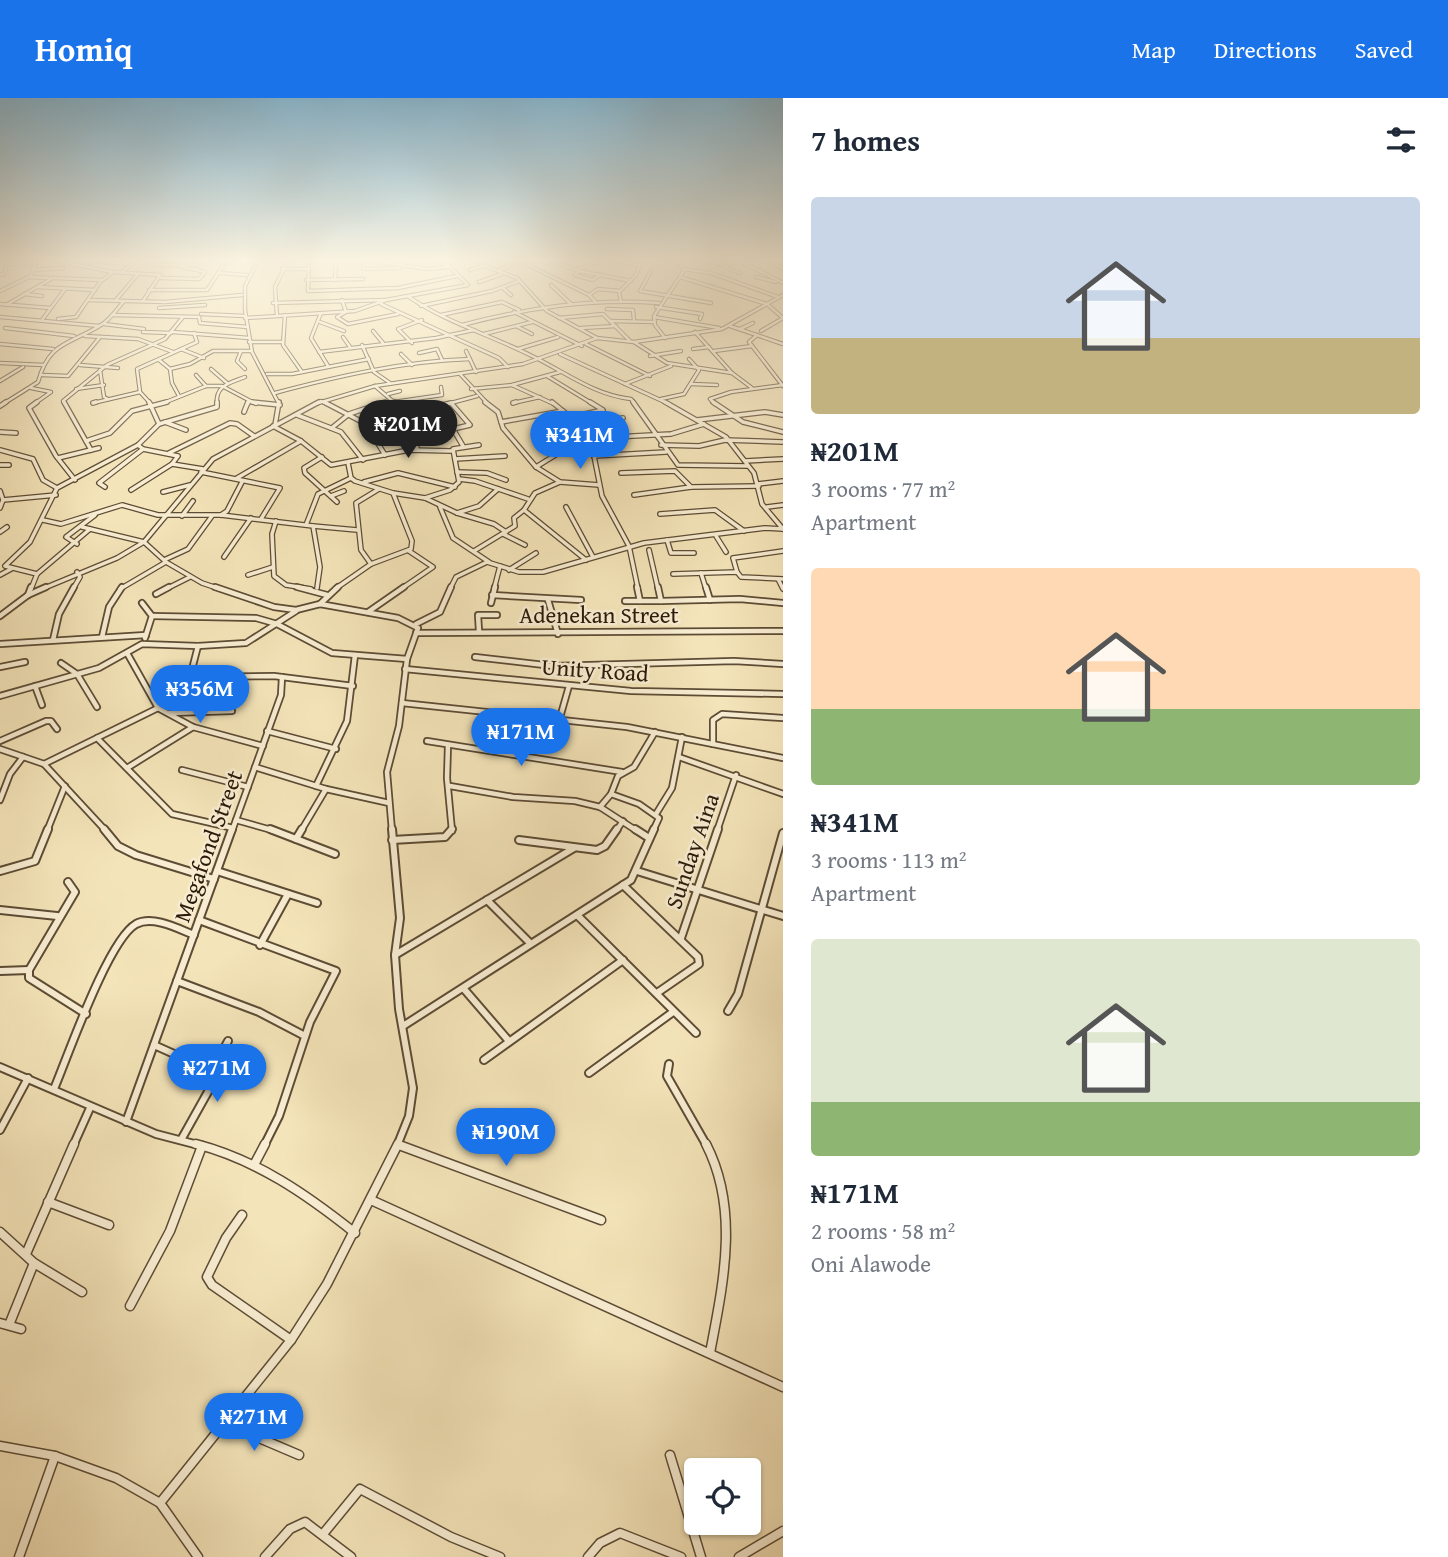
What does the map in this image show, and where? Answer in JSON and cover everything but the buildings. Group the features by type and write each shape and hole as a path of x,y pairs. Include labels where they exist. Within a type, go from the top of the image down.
{"street":[{"path":"14,329 77,337"},
{"path":"0,344 53,349 94,329"},
{"path":"135,329 282,342"},
{"path":"91,450 63,401 107,365 154,344 174,329"},
{"path":"248,329 251,351 267,374 280,405 274,426"},
{"path":"283,329 282,342 293,363 302,372"},
{"path":"316,329 311,338 328,366"},
{"path":"338,329 344,331"},
{"path":"398,329 412,342"},
{"path":"432,329 499,358 508,366"},
{"path":"484,334 504,329"},
{"path":"522,329 532,334"},
{"path":"545,329 650,376"},
{"path":"580,329 597,338 632,342 721,329"},
{"path":"619,329 650,356 672,366 732,373"},
{"path":"660,329 665,338"},
{"path":"740,329 783,344"},
{"path":"138,339 143,330"},
{"path":"319,352 450,337 474,330 518,349 609,396 631,399 661,445 678,465 783,459"},
{"path":"373,331 383,343"},
{"path":"695,332 715,351 732,373 752,388"},
{"path":"159,424 140,392 137,369 197,342 194,333"},
{"path":"767,338 776,333"},
{"path":"84,335 138,339 173,352"},
{"path":"757,335 748,340 783,386"},
{"path":"42,375 65,377 80,365 84,354 100,337"},
{"path":"343,337 350,347"},
{"path":"518,349 558,337"},
{"path":"0,616 28,595 77,572 117,558 144,542 202,470 217,456 321,401 390,383 476,372 540,360 597,338"},
{"path":"362,345 374,372 390,383"},
{"path":"715,351 752,346"},
{"path":"693,349 709,347"},
{"path":"0,406 31,387 42,375 53,349"},
{"path":"181,349 204,358"},
{"path":"419,353 437,349 442,360"},
{"path":"170,369 204,358 214,351 251,351"},
{"path":"241,351 237,361 246,369"},
{"path":"466,351 476,372"},
{"path":"650,356 681,351"},
{"path":"114,352 124,357"},
{"path":"559,353 661,399 730,440 759,485 761,502 783,529"},
{"path":"401,354 412,365"},
{"path":"159,359 170,369 172,383 179,393"},
{"path":"267,374 302,372 369,359"},
{"path":"275,393 324,380 442,360 470,359"},
{"path":"688,359 699,370"},
{"path":"0,363 44,365"},
{"path":"80,365 107,365 117,368"},
{"path":"0,382 26,366"},
{"path":"625,384 672,366"},
{"path":"211,369 227,383"},
{"path":"100,370 104,397 108,399"},
{"path":"661,399 684,395 699,370"},
{"path":"471,389 512,385 561,372"},
{"path":"460,373 477,396 498,412 501,422 536,467 560,482"},
{"path":"195,375 206,386"},
{"path":"547,376 603,410 571,417"},
{"path":"57,488 123,450 138,445 159,424 217,407 216,396 222,386 245,377"},
{"path":"691,384 717,385"},
{"path":"76,389 104,385"},
{"path":"512,385 564,411 596,438"},
{"path":"86,441 110,433 132,411 151,407 179,393 206,386 222,386 249,401 280,405"},
{"path":"375,386 388,394 416,428 417,450"},
{"path":"783,386 752,388 711,398 719,408 752,426 783,432"},
{"path":"31,387 51,392 29,408 58,458 75,480"},
{"path":"333,427 349,414 393,401 442,395 441,387"},
{"path":"388,394 400,391"},
{"path":"93,403 140,392"},
{"path":"463,446 439,407 477,396"},
{"path":"513,403 540,397"},
{"path":"0,399 8,400"},
{"path":"244,412 249,401"},
{"path":"321,401 366,424 385,455"},
{"path":"450,402 470,425 453,429"},
{"path":"765,412 769,405"},
{"path":"501,422 564,411"},
{"path":"697,420 765,412 783,415"},
{"path":"297,415 333,427 349,439 363,460"},
{"path":"554,431 623,418"},
{"path":"366,424 380,419"},
{"path":"165,422 186,430"},
{"path":"138,445 144,449 175,453 230,423 237,424 240,429 254,436"},
{"path":"536,467 570,446 596,438 677,433 704,424"},
{"path":"274,426 301,441 331,465 417,450 451,451 463,446 479,445"},
{"path":"0,432 16,433"},
{"path":"661,445 699,446 730,440 783,442"},
{"path":"237,478 301,441"},
{"path":"580,443 594,456 599,485 629,546 640,601"},
{"path":"58,458 99,448"},
{"path":"105,487 99,483 144,449"},
{"path":"0,450 33,459 43,480 57,488"},
{"path":"425,498 455,487 459,479 451,451"},
{"path":"594,456 666,452"},
{"path":"131,490 172,464 177,459 175,453"},
{"path":"455,459 505,456"},
{"path":"322,457 304,468 304,475 308,481 324,489 337,502"},
{"path":"348,463 351,478"},
{"path":"0,465 9,464"},
{"path":"172,464 237,478 242,482 280,488 261,519"},
{"path":"621,472 675,471 691,487"},
{"path":"363,482 378,476 406,472 455,487"},
{"path":"457,472 486,473 506,480"},
{"path":"306,525 315,501 324,489 351,478 393,494 425,498 440,507 496,524 504,533 524,545"},
{"path":"459,479 528,499"},
{"path":"634,495 691,487 759,485 783,481"},
{"path":"43,520 61,524 78,516 96,514 122,505 165,516 212,516 227,511 242,482"},
{"path":"474,551 516,524 514,518 524,510 528,499 544,488 560,482 599,485"},
{"path":"163,492 190,485"},
{"path":"5,566 18,558 43,520 57,488"},
{"path":"371,564 361,550 358,530 360,518 356,503 379,489"},
{"path":"457,513 480,506 498,489"},
{"path":"0,491 3,500 0,508"},
{"path":"331,496 344,491"},
{"path":"393,494 412,541 409,551"},
{"path":"3,500 56,495"},
{"path":"182,516 193,501"},
{"path":"766,507 783,505"},
{"path":"440,507 453,538 489,562 509,569 553,571 629,546 744,531 783,529"},
{"path":"566,507 593,557"},
{"path":"524,510 586,560"},
{"path":"660,514 715,510 744,531"},
{"path":"77,544 66,537 96,514"},
{"path":"221,514 358,530"},
{"path":"102,637 104,615 119,590 188,549 212,516"},
{"path":"224,557 251,518"},
{"path":"276,521 272,567 274,576 284,584 317,588 327,595"},
{"path":"313,526 320,567 317,588"},
{"path":"0,532 7,527"},
{"path":"82,527 144,542 165,561 190,577 274,607 296,610 320,604 416,624 440,612 456,577 489,562"},
{"path":"28,595 37,574 50,558 77,544 90,529"},
{"path":"716,536 726,552"},
{"path":"667,540 671,553 694,554"},
{"path":"649,550 661,601"},
{"path":"320,604 327,595 371,564 409,551"},
{"path":"368,612 433,567 409,551"},
{"path":"783,551 733,558 741,577 780,579 783,589"},
{"path":"509,569 536,553"},
{"path":"0,563 11,569 37,574"},
{"path":"491,603 499,566"},
{"path":"248,575 272,567"},
{"path":"0,575 11,569"},
{"path":"54,640 62,606 80,577 77,572"},
{"path":"673,574 737,572"},
{"path":"701,573 710,600"},
{"path":"156,594 190,577"},
{"path":"492,596 581,600"},
{"path":"548,600 558,634"},
{"path":"625,601 783,603"},
{"path":"142,603 152,615 256,618 278,624 332,653 407,659"},
{"path":"0,696 108,664 142,644 198,646 246,643 296,610"},
{"path":"142,644 152,615"},
{"path":"479,631 478,615 497,615"},
{"path":"160,1503 291,1340 355,1233 399,1145 410,1116 413,1088 395,955 400,918 387,772 402,703 405,669 416,633 416,624"},
{"name":"Adenekan Street","path":"416,633 783,631"},
{"path":"0,644 146,635"},
{"path":"198,646 190,677 282,677 353,685"},
{"name":"Megafond Street","path":"126,1122 263,746 193,726 158,708 127,653"},
{"path":"316,786 336,749 347,721 355,656"},
{"path":"475,657 553,666 734,661 783,664"},
{"path":"0,667 25,662"},
{"path":"61,663 77,674 97,707"},
{"name":"Unity Road","path":"405,669 569,686 691,694 783,694"},
{"path":"263,746 281,695 282,677"},
{"path":"35,686 42,705"},
{"path":"559,721 569,686"},
{"path":"402,703 655,732 783,758"},
{"path":"44,764 158,708"},
{"path":"166,713 233,711"},
{"path":"713,744 713,720 722,714 783,718"},
{"path":"0,741 46,721 51,721 57,729"},
{"path":"127,768 193,726"},
{"path":"267,731 336,749"},
{"path":"427,741 622,772 634,767 655,732"},
{"path":"656,814 672,788 682,737"},
{"path":"97,738 173,814 233,828"},
{"path":"391,840 449,835 452,831 448,745"},
{"path":"0,749 44,764 118,846 136,855 214,879"},
{"path":"0,800 10,774 23,757"},
{"path":"679,757 783,793"},
{"path":"255,767 326,789 389,803"},
{"path":"182,770 215,781 248,787"},
{"path":"600,807 611,794 622,772"},
{"name":"Sunday Aina","path":"681,938 736,775"},
{"path":"0,871 35,862 65,786"},
{"path":"450,786 513,797 575,801 600,807 649,838"},
{"path":"296,839 326,789"},
{"path":"403,1026 623,885 637,871 659,818 656,814 611,794"},
{"path":"236,820 335,855"},
{"path":"519,840 573,848 602,849 622,821"},
{"path":"728,1010 738,994 783,833"},
{"path":"395,955 573,848"},
{"path":"217,871 317,904"},
{"path":"637,871 783,916"},
{"path":"68,882 75,892 57,916 29,970 29,978 86,1014"},
{"path":"623,885 698,957 699,964 657,993"},
{"path":"260,945 288,894"},
{"path":"487,900 530,943"},
{"path":"0,910 57,916"},
{"path":"577,915 696,1034"},
{"path":"200,920 260,945 335,971 305,1036 279,1116 254,1165"},
{"path":"54,1089 112,954 135,924 163,924 194,935"},
{"path":"484,1060 508,1040 623,960"},
{"path":"0,971 11,973 29,970"},
{"path":"177,981 259,1012 305,1036"},
{"path":"464,989 508,1040"},
{"path":"589,1073 673,1012"},
{"path":"212,1071 228,1041"},
{"path":"154,1045 212,1071 216,1076 181,1140"},
{"path":"669,1064 667,1076 715,1163 723,1190 726,1267 710,1353"},
{"path":"0,1067 126,1122 254,1165 300,1190 355,1233"},
{"path":"0,1130 28,1078"},
{"path":"26,1254 90,1108"},
{"path":"399,1145 601,1220"},
{"path":"131,1306 170,1231 202,1146"},
{"path":"371,1200 783,1387"},
{"path":"48,1202 108,1225"},
{"path":"242,1214 226,1238 207,1277 212,1285 291,1340"},
{"path":"0,1232 34,1263 82,1292"},
{"path":"22,1329 5,1324 34,1263"},
{"path":"224,1423 251,1437 274,1442 299,1455"},
{"path":"0,1446 55,1457 116,1478 160,1503 198,1557"},
{"path":"670,1454 701,1557"},
{"path":"19,1557 55,1457"},
{"path":"323,1534 360,1489 451,1536 500,1557"},
{"path":"265,1557 298,1523 305,1522 351,1557"},
{"path":"739,1557 783,1531"},
{"path":"588,1557 600,1543 620,1533 681,1557"}]}
